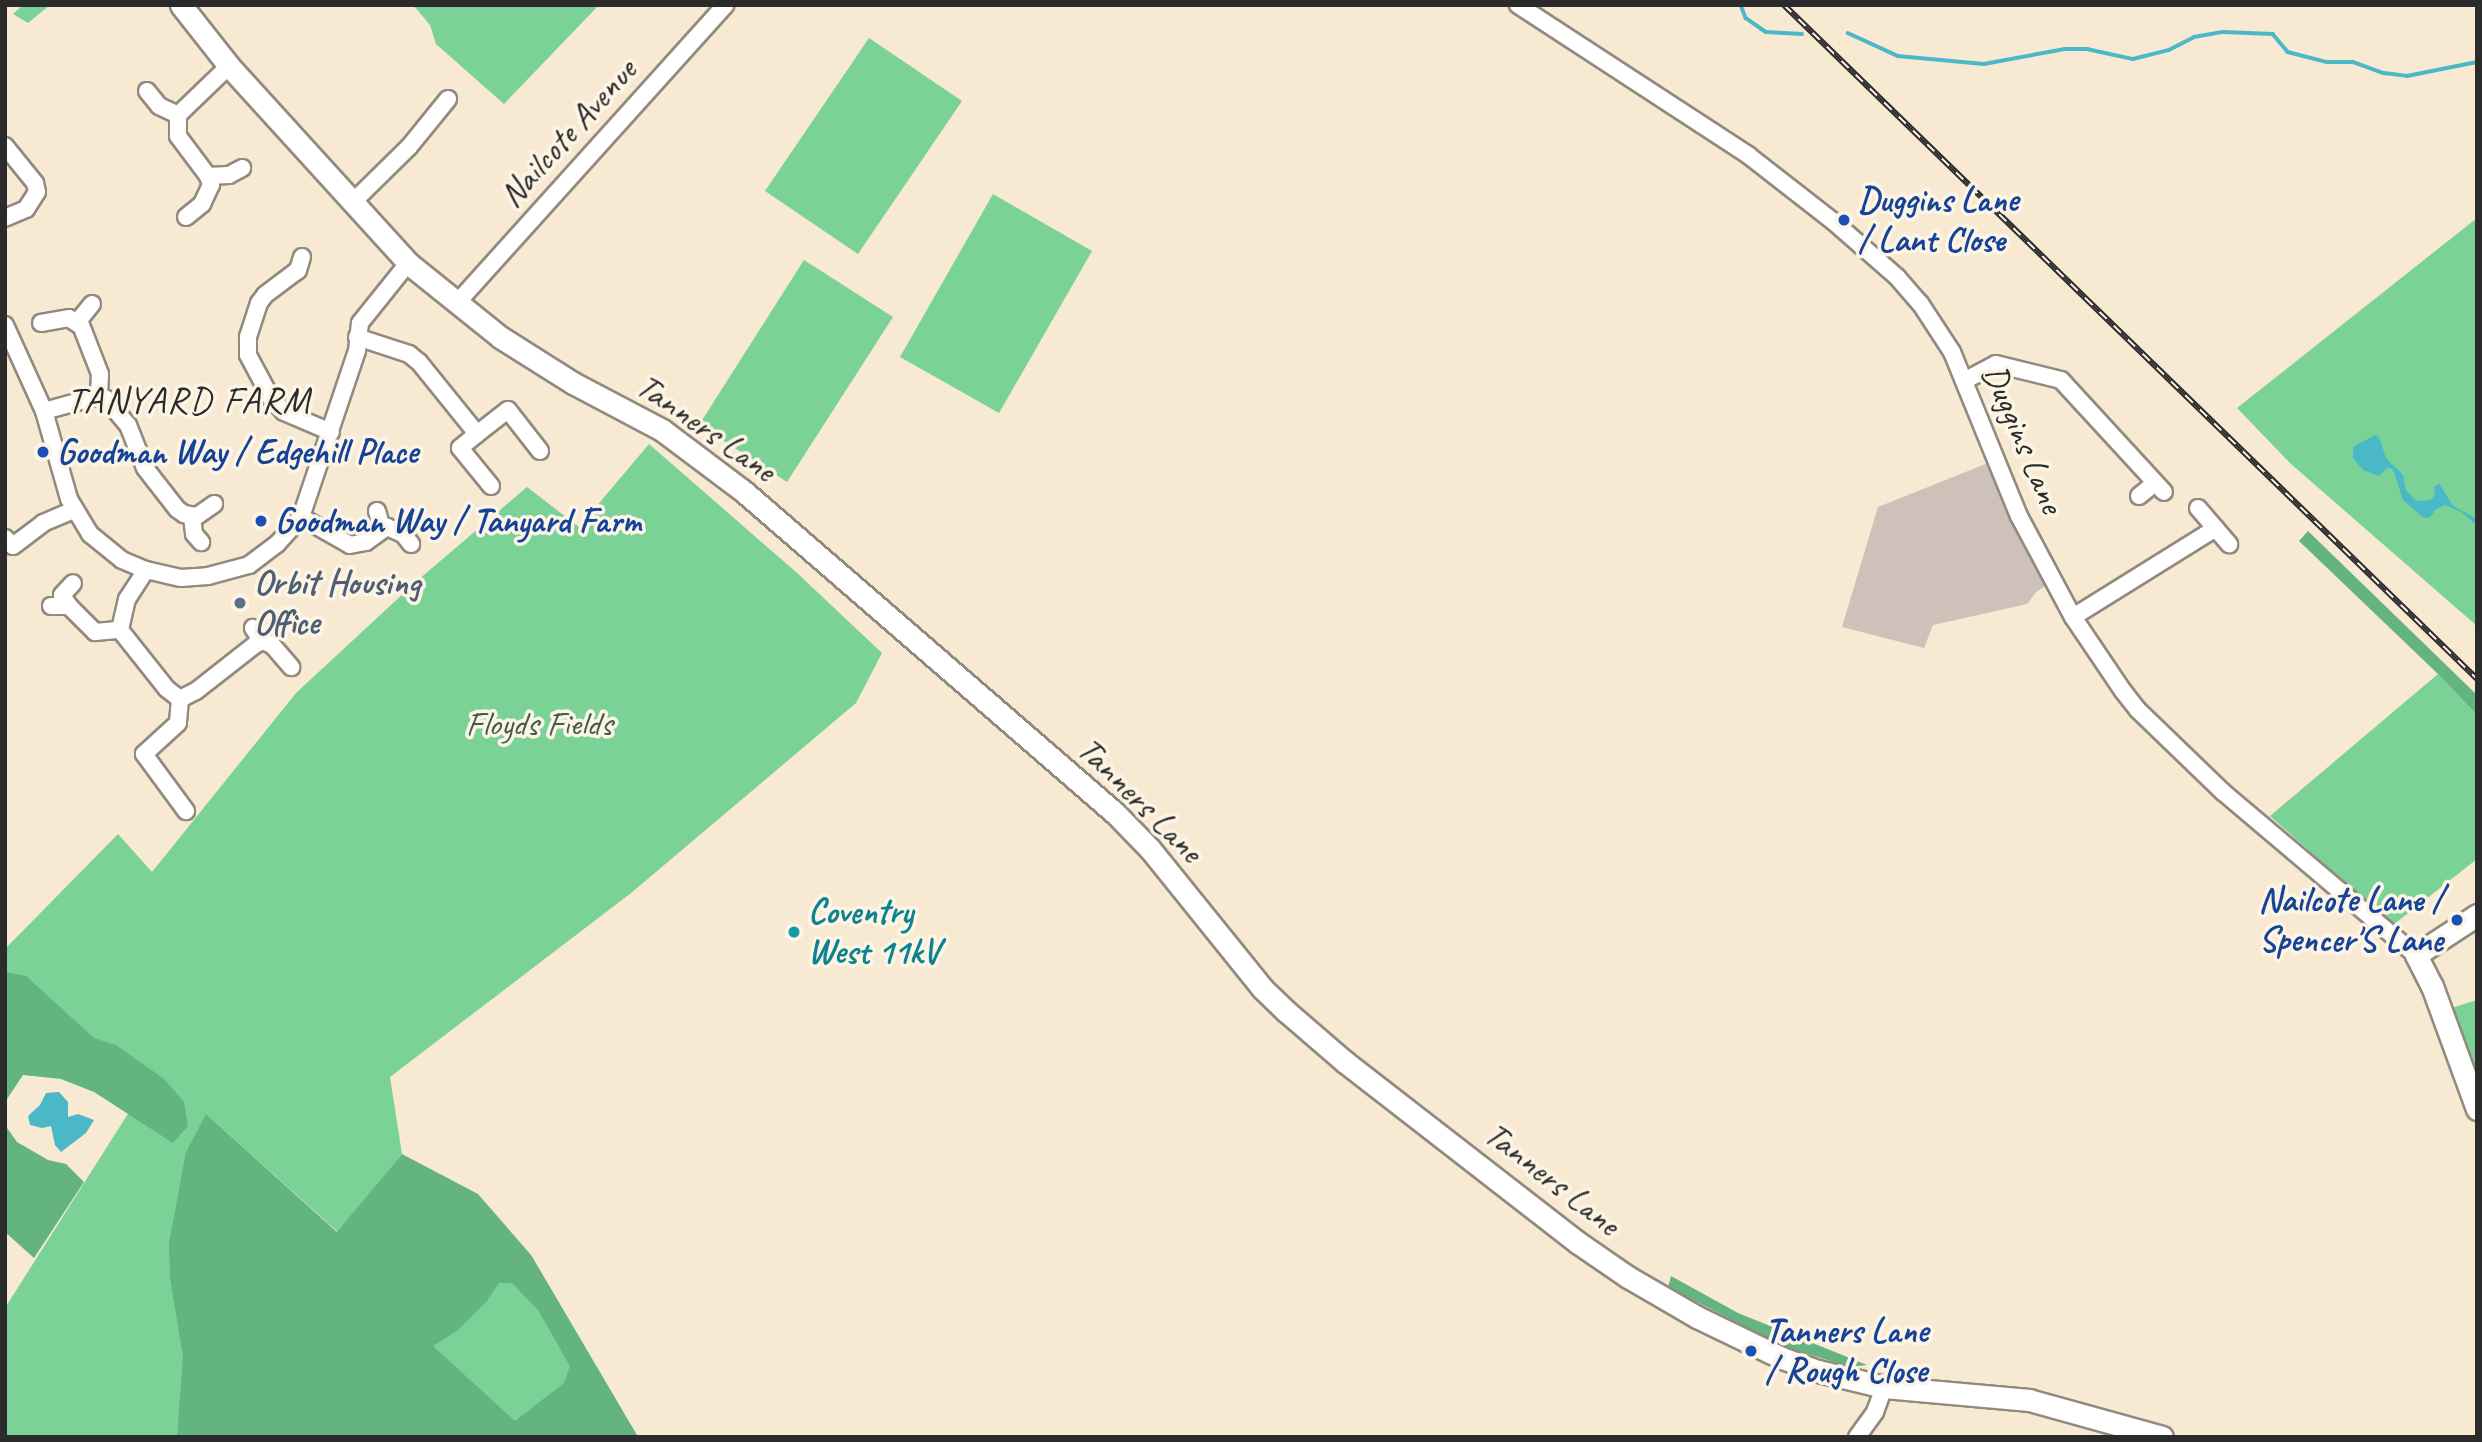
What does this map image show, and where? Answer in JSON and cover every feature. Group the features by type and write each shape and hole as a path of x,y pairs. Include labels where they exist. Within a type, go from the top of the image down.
{"main road":[{"name":"Tanners Lane","path":"181,5 229,65 408,263 536,361 662,430 742,490 1115,813 1150,849 1263,989 1287,1012 1345,1062 1577,1242 1636,1282 1745,1341 1818,1371 1884,1387 2029,1400 2162,1437"},
{"path":"2477,915 2416,955 2432,986 2477,1109"}],"street":[{"name":"Nailcote Avenue","path":"457,303 725,5"},
{"name":"Duggins Lane","path":"1518,5 1748,155 1864,247 1920,303 1942,334 2019,516 2073,617 2138,710 2223,792 2416,955"},
{"path":"186,217 208,197 211,185 208,176 178,136 178,115 229,65"},
{"path":"146,91 159,106 178,115"},
{"path":"353,202 409,147 448,99"},
{"path":"5,146 34,183 37,192 26,208 5,218"},
{"path":"208,176 229,175 242,168"},
{"path":"7,330 44,411 73,510 90,534 110,552 146,570 193,578 249,565 277,544 301,517 357,351 357,337 366,313 408,263"},
{"path":"315,277 299,264 265,295 250,327 248,355 279,406 293,417 331,432"},
{"path":"92,304 81,315 80,326 100,374 99,396"},
{"path":"41,323 69,318 80,326"},
{"path":"357,337 409,354 419,362 477,434"},
{"path":"1964,381 1996,364 2061,380 2159,488 2139,496"},
{"path":"44,411 99,396 106,399 128,425 141,460 151,476 177,509 192,517"},
{"path":"491,486 460,448 508,410 540,451"},
{"path":"192,517 214,504"},
{"path":"2198,508 2229,544"},
{"path":"8,547 43,523 73,510"},
{"path":"377,511 382,528"},
{"path":"192,517 194,534 201,542"},
{"path":"301,517 350,545 366,542 382,528"},
{"path":"382,528 403,534 411,544"},
{"path":"2073,617 2216,528"},
{"path":"120,630 127,599 146,570"},
{"path":"73,583 62,596 95,632 120,630"},
{"path":"51,606 69,606"},
{"path":"120,630 167,689 180,699"},
{"path":"180,699 196,691 255,636 271,645 291,667"},
{"path":"180,699 178,723 144,754 186,811"},
{"path":"1857,1437 1875,1412 1884,1387"}],"shaded area":[{"path":"1988,463 2015,525 2047,585 2036,592 2027,604 1933,625 1924,648 1842,627 1878,507"}],"green space":[{"path":"23,5 50,5 28,23 13,14"},
{"path":"413,5 599,5 504,104 436,44 430,25"},
{"path":"869,38 962,101 858,254 765,191"},
{"path":"993,194 1092,251 999,413 900,357"},
{"path":"2477,218 2477,626 2291,464 2237,408"},
{"path":"804,260 893,317 787,482 699,425"},
{"name":"Floyds Fields","path":"649,444 796,572 882,653 856,703 631,893 390,1077 402,1154 338,1232 207,1115 186,1152 295,1234 531,1255 638,1437 5,1437 5,1308 136,1101 5,988 5,949 118,834 152,872 296,693 418,580 527,487 579,527"},
{"path":"2308,531 2477,695 2477,715 2299,541"},
{"path":"2438,674 2477,715 2477,859 2393,925 2270,816"},
{"path":"5,972 26,976 94,1038 116,1045 164,1079 184,1102 188,1126 173,1143 94,1092 61,1079 23,1075 5,1102"},
{"path":"2477,1000 2477,1084 2448,1009"},
{"path":"206,1114 337,1232 402,1154 478,1194 531,1255 638,1437 177,1437 183,1357 170,1278 169,1243 186,1152","holes":["499,1283 512,1283 538,1310 570,1366 564,1383 515,1421 433,1346 458,1330 487,1301"]},
{"path":"5,1125 17,1142 48,1160 66,1164 84,1182 34,1258 5,1232"},
{"path":"1671,1276 1738,1313 1867,1365 1850,1367 1785,1347 1668,1287"}],"water":[{"path":"2375,435 2379,437 2386,458 2403,475 2406,490 2416,501 2431,500 2435,494 2434,487 2439,483 2453,506 2475,518 2477,526 2463,513 2445,505 2436,509 2430,517 2424,518 2403,500 2393,469 2387,468 2379,476 2363,470 2353,458 2353,447"},
{"path":"59,1092 68,1102 68,1117 78,1114 94,1120 86,1133 61,1152 55,1145 51,1126 42,1128 30,1125 28,1116 40,1105 46,1093"}],"waterway":[{"path":"1741,5 1746,18 1766,32 1802,34"},
{"path":"1848,33 1898,56 1984,64 2065,49 2087,49 2133,59 2169,50 2194,37 2223,32 2273,34 2288,52 2327,62 2353,62 2384,73 2407,76 2477,62"}],"railway":[{"path":"1784,5 2477,679"}],"place":[{"name":"Duggins Lane / Lant Close","path":"1844,220"},
{"name":"Goodman Way / Edgehill Place","path":"43,452"},
{"name":"Goodman Way / Tanyard Farm","path":"261,521"},
{"name":"Orbit Housing Office","path":"240,603"},
{"name":"Nailcote Lane / Spencer'S Lane","path":"2457,920"},
{"name":"Coventry West 11kV","path":"794,932"},
{"name":"Tanners Lane / Rough Close","path":"1751,1351"}],"district":[{"name":"TANYARD FARM","path":"189,400"}]}
